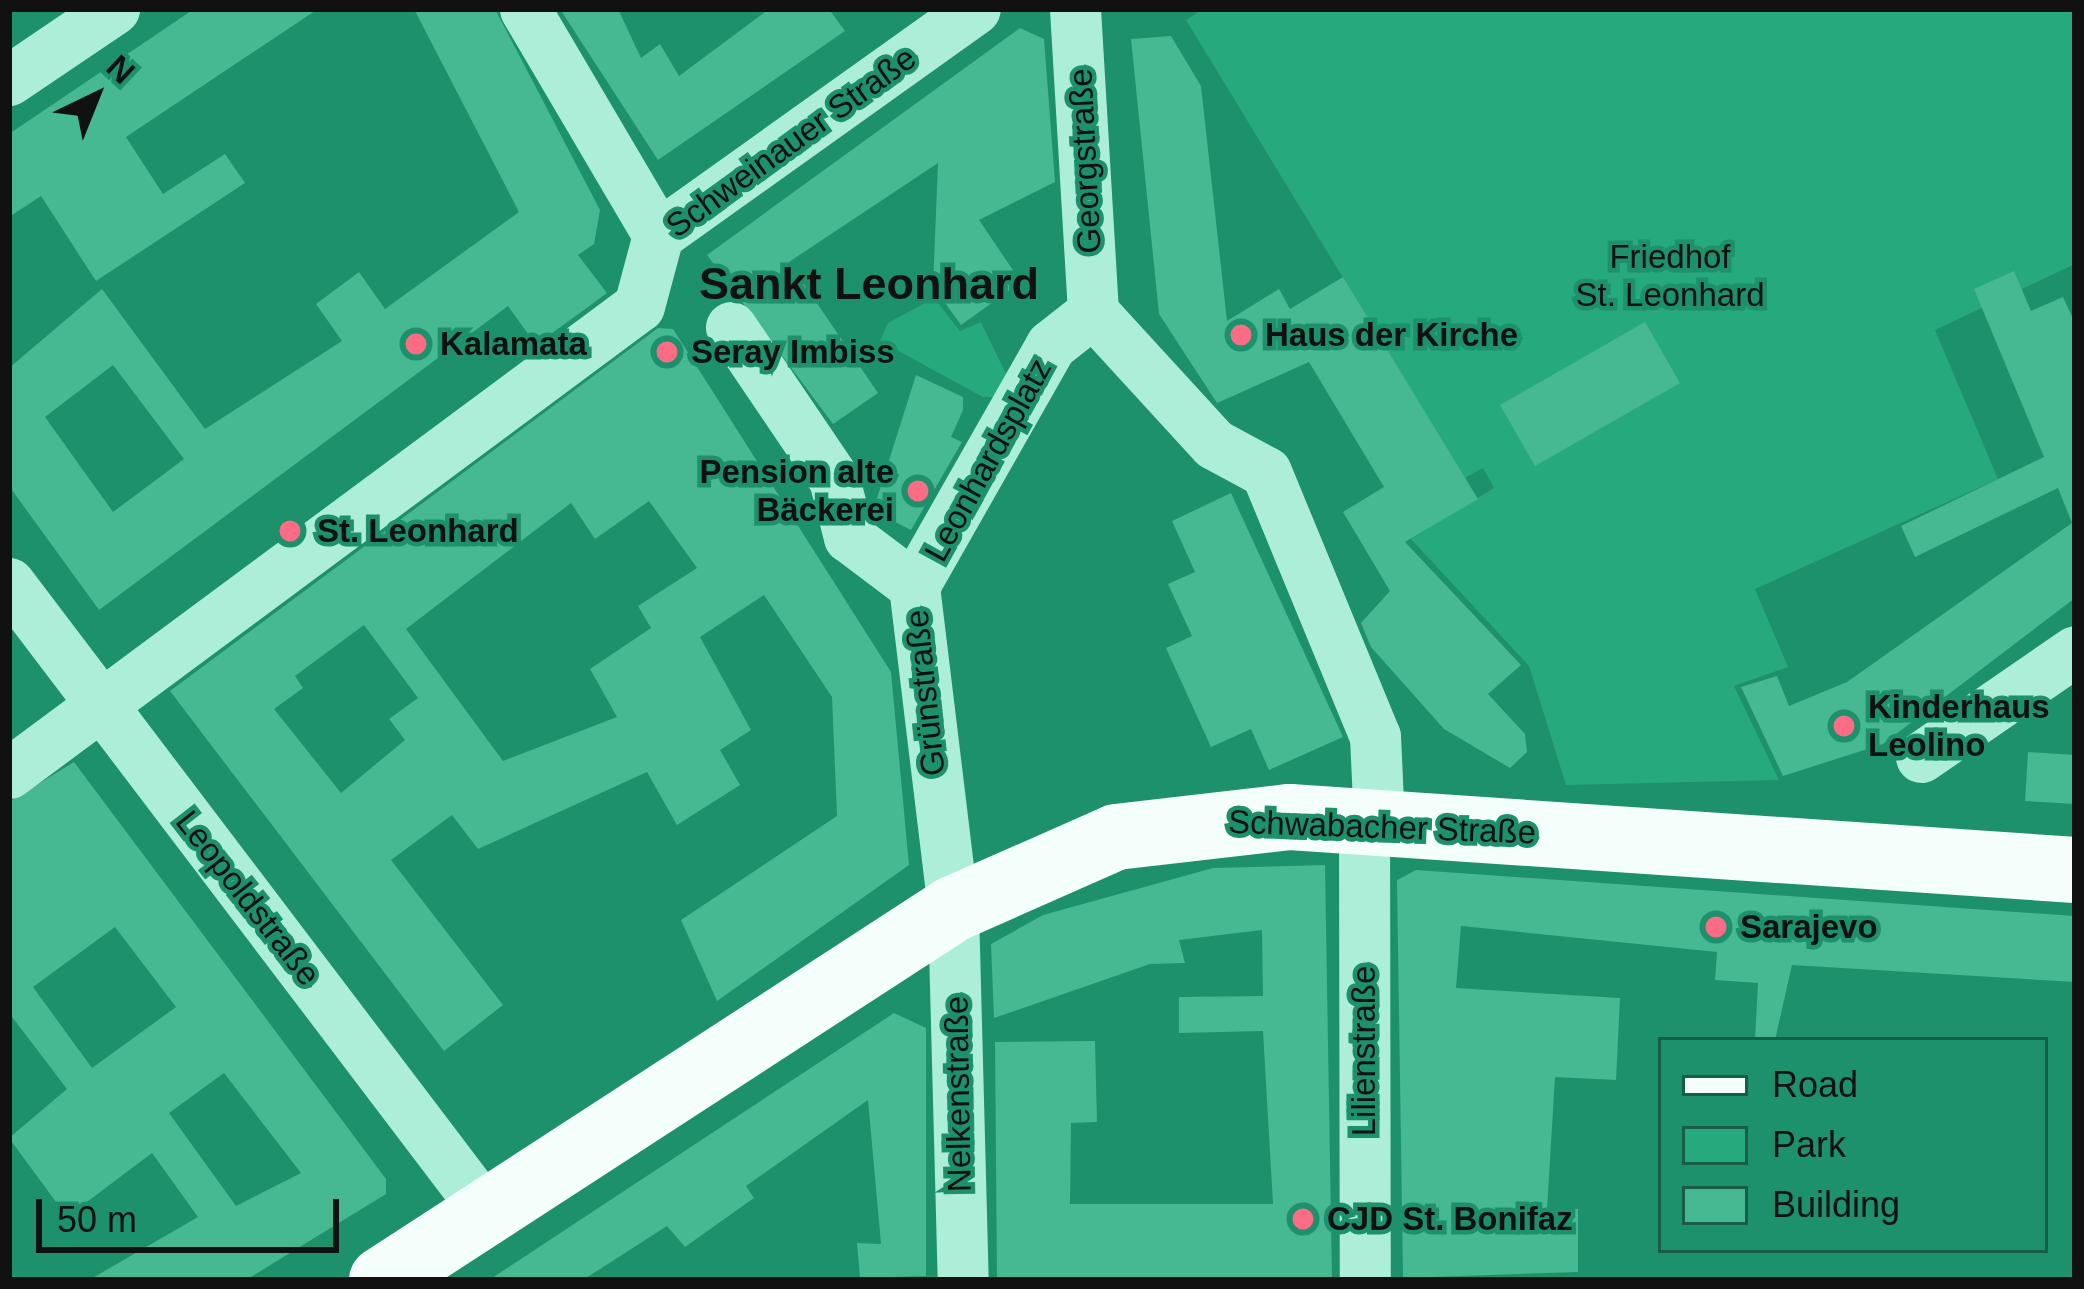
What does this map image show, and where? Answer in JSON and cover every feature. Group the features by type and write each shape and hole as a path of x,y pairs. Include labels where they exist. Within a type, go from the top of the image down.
{"main road":[{"name":"Schwabacher Straße","path":"382,1280 953,909 1116,837 1257,817 2075,870"}],"street":[{"path":"9,80 114,9"},
{"path":"525,9 658,235"},
{"name":"Schweinauer Straße","path":"9,772 639,306 658,235 975,9"},
{"name":"Georgstraße","path":"1076,9 1093,312"},
{"name":"Lilienstraße","path":"1093,312 1214,444 1266,472 1375,736 1365,1280"},
{"name":"Leonhardsplatz","path":"914,586 1051,345 1093,312"},
{"name":"Grünstraße","path":"730,327 834,479 849,538 914,586 953,909"},
{"name":"Leopoldstraße","path":"9,584 98,708 488,1213"},
{"path":"1922,757 2075,651"},
{"name":"Nelkenstraße","path":"953,909 963,1280"}],"green space":[{"name":"Friedhof St. Leonhard","path":"1203,9 2073,9 2075,264 1935,330 1998,479 1755,589 1788,667 1734,686 1779,780 1566,785 1529,666 1411,539 1494,488 1483,468 1465,478 1186,20"},
{"path":"934,298 960,331 981,322 1017,397 983,397 880,341 888,323"}],"building":[{"path":"194,9 318,9 126,137 163,194 225,154 245,183 96,281 41,196 9,217 9,134"},
{"path":"414,9 495,9 600,210 594,244 578,255 607,293 536,345 508,306 99,610 9,486 9,368 102,289 205,429 342,341 316,304 359,272 385,309 519,212","holes":["113,365 184,459 113,512 45,417"]},
{"path":"560,9 618,9 641,58 660,44 679,76 769,9 829,9 845,31 658,160"},
{"path":"1020,28 1044,39 1055,182 979,220 1021,282 961,325 933,286 938,163 789,262 878,393 833,424 707,255"},
{"path":"1171,36 1201,86 1227,321 1279,289 1290,309 1343,277 1478,499 1405,542 1521,665 1488,694 1525,734 1527,752 1510,768 1444,729 1371,647 1361,623 1390,591 1343,512 1384,487 1309,362 1217,403 1159,314 1131,39"},
{"path":"2014,271 2031,311 2063,297 2075,323 2075,598 1883,744 1783,776 1741,687 1777,676 1789,706 1847,682 2072,523 2058,488 1915,557 1901,526 2044,457 1974,289"},
{"path":"1645,322 1680,383 1535,466 1500,405"},
{"path":"658,328 673,329 891,672 909,865 717,1001 681,920 837,816 832,697 764,595 700,637 751,730 720,750 740,785 677,825 647,772 478,849 452,815 391,860 503,1005 444,1051 170,691","holes":["649,501 697,568 638,606 651,628 590,669 617,717 503,761 406,629 571,503 595,539","364,625 418,698 389,719 405,740 341,793 274,709 303,688 295,676"]},
{"path":"916,375 963,397 963,410 951,437 962,442 911,530 873,511"},
{"path":"1231,493 1343,737 1269,770 1251,729 1211,747 1166,648 1192,636 1168,584 1195,572 1172,521"},
{"path":"2028,752 2075,755 2075,804 2025,801"},
{"path":"74,762 386,1179 386,1194 246,1280 89,1280 198,1217 152,1153 67,1217 9,1138 67,1089 9,1013 9,802","holes":["115,927 176,1007 92,1068 33,987","224,1073 301,1173 236,1206 169,1113"]},
{"path":"1325,865 1332,1280 997,1280 995,1042 1095,1041 1097,1122 1071,1123 1070,1204 1273,1204 1263,1031 1179,1033 1179,997 1263,996 1262,930 1179,940 1185,963 1150,964 994,1018 991,944 1043,915 1213,868"},
{"path":"1416,870 2075,916 2075,982 1792,965 1776,1037 1755,1037 1758,983 1715,980 1717,952 1461,926 1456,988 1620,998 1616,1080 1555,1077 1547,1210 1578,1209 1578,1272 1403,1278 1397,880"},
{"path":"894,1013 926,1028 926,1276 860,1278 857,1243 881,1244 868,1100 746,1186 754,1198 685,1247 667,1226 583,1280 489,1280"}],"place":[{"name":"Haus der Kirche","path":"1241,335"},
{"name":"Kalamata","path":"416,344"},
{"name":"Seray Imbiss","path":"667,352"},
{"name":"Pension alte Bäckerei","path":"918,491"},
{"name":"St. Leonhard","path":"290,531"},
{"name":"Kinderhaus Leolino","path":"1844,726"},
{"name":"Sarajevo","path":"1716,927"},
{"name":"CJD St. Bonifaz","path":"1303,1219"}],"district":[{"name":"Sankt Leonhard","path":"869,284"}]}
